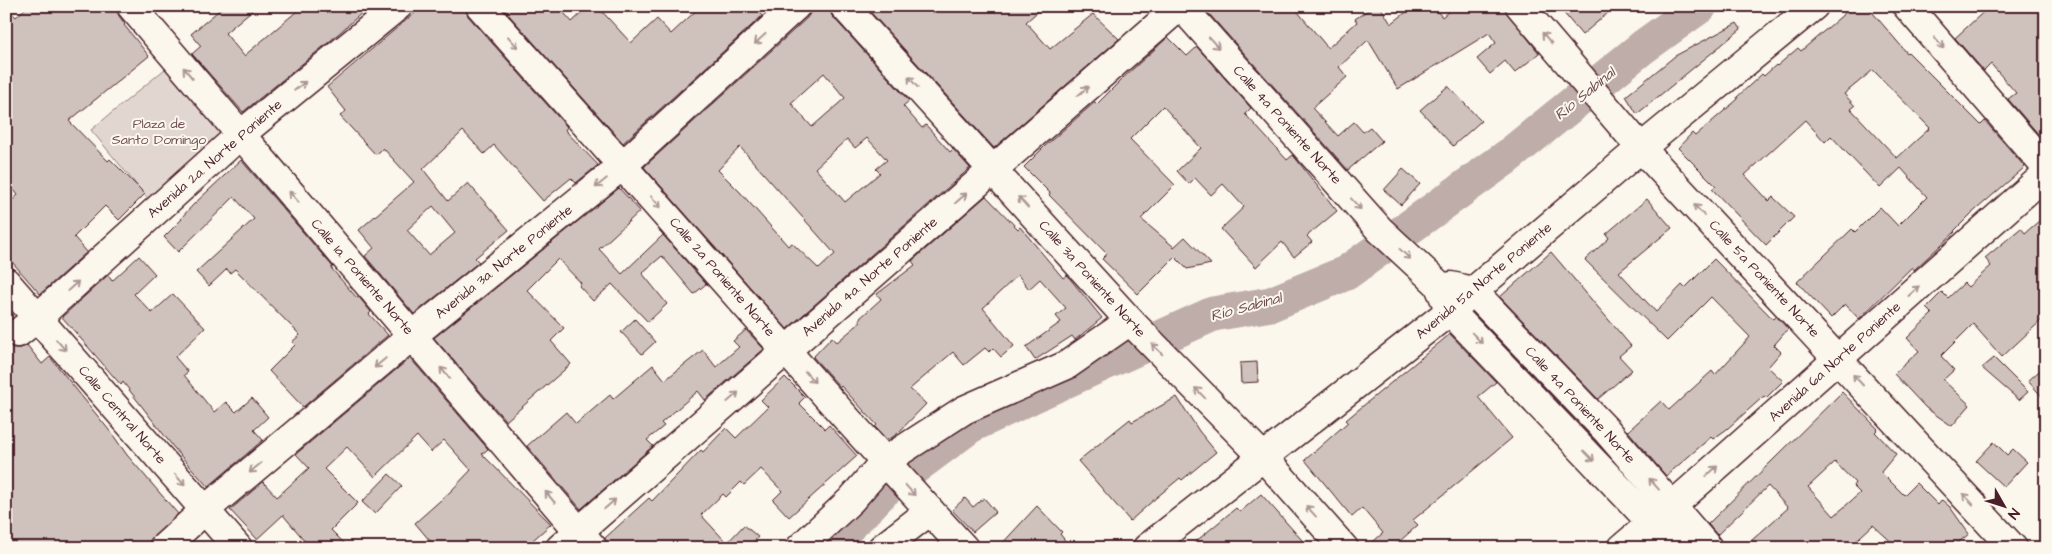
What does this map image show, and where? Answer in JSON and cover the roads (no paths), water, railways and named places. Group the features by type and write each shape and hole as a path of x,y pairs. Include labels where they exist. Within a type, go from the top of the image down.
{"street":[{"name":"Calle 1a. Poniente Norte","path":"131,6 413,335 578,542"},
{"name":"Avenida 2a. Norte Poniente","path":"27,325 240,135 398,6"},
{"name":"Calle 2a Poniente Norte","path":"480,6 624,165 888,465 964,548"},
{"name":"Avenida 3a. Norte Poniente","path":"163,548 413,335 624,165 796,6"},
{"name":"Calle 3a Poniente Norte","path":"844,6 1133,325 1264,458 1344,548"},
{"name":"Avenida 4a. Norte Poniente","path":"578,542 786,350 1180,6"},
{"name":"Calle 4a Poniente Norte","path":"1180,6 1384,234 1432,278 1450,310 1662,514 1708,548"},
{"name":"Calle 5a Poniente Norte","path":"1520,6 1575,69 1620,125 2013,548"},
{"name":"Avenida 5a Norte Poniente","path":"1148,548 1450,310 1641,148 1814,6"},
{"path":"1907,6 2046,167"},
{"name":"Avenida 6a Norte Poniente","path":"1622,548 1839,359 2046,174"},
{"path":"1432,278 1473,291"},
{"name":"Calle Central Norte","path":"6,282 27,325 206,510 238,548"},
{"name":"Calle 4a Poniente Norte","path":"1473,291 1607,430 1662,514 1672,548"},
{"path":"800,548 888,465 964,410 1067,365 1133,325"},
{"path":"882,548 929,510"}],"waterway":[{"name":"Río Sabinal","path":"827,548 884,490 970,426 1213,314 1271,304 1346,273 1507,157 1643,47 1700,6"}],"park label":[{"name":"Plaza de Santo Domingo","path":"159,132"}]}
